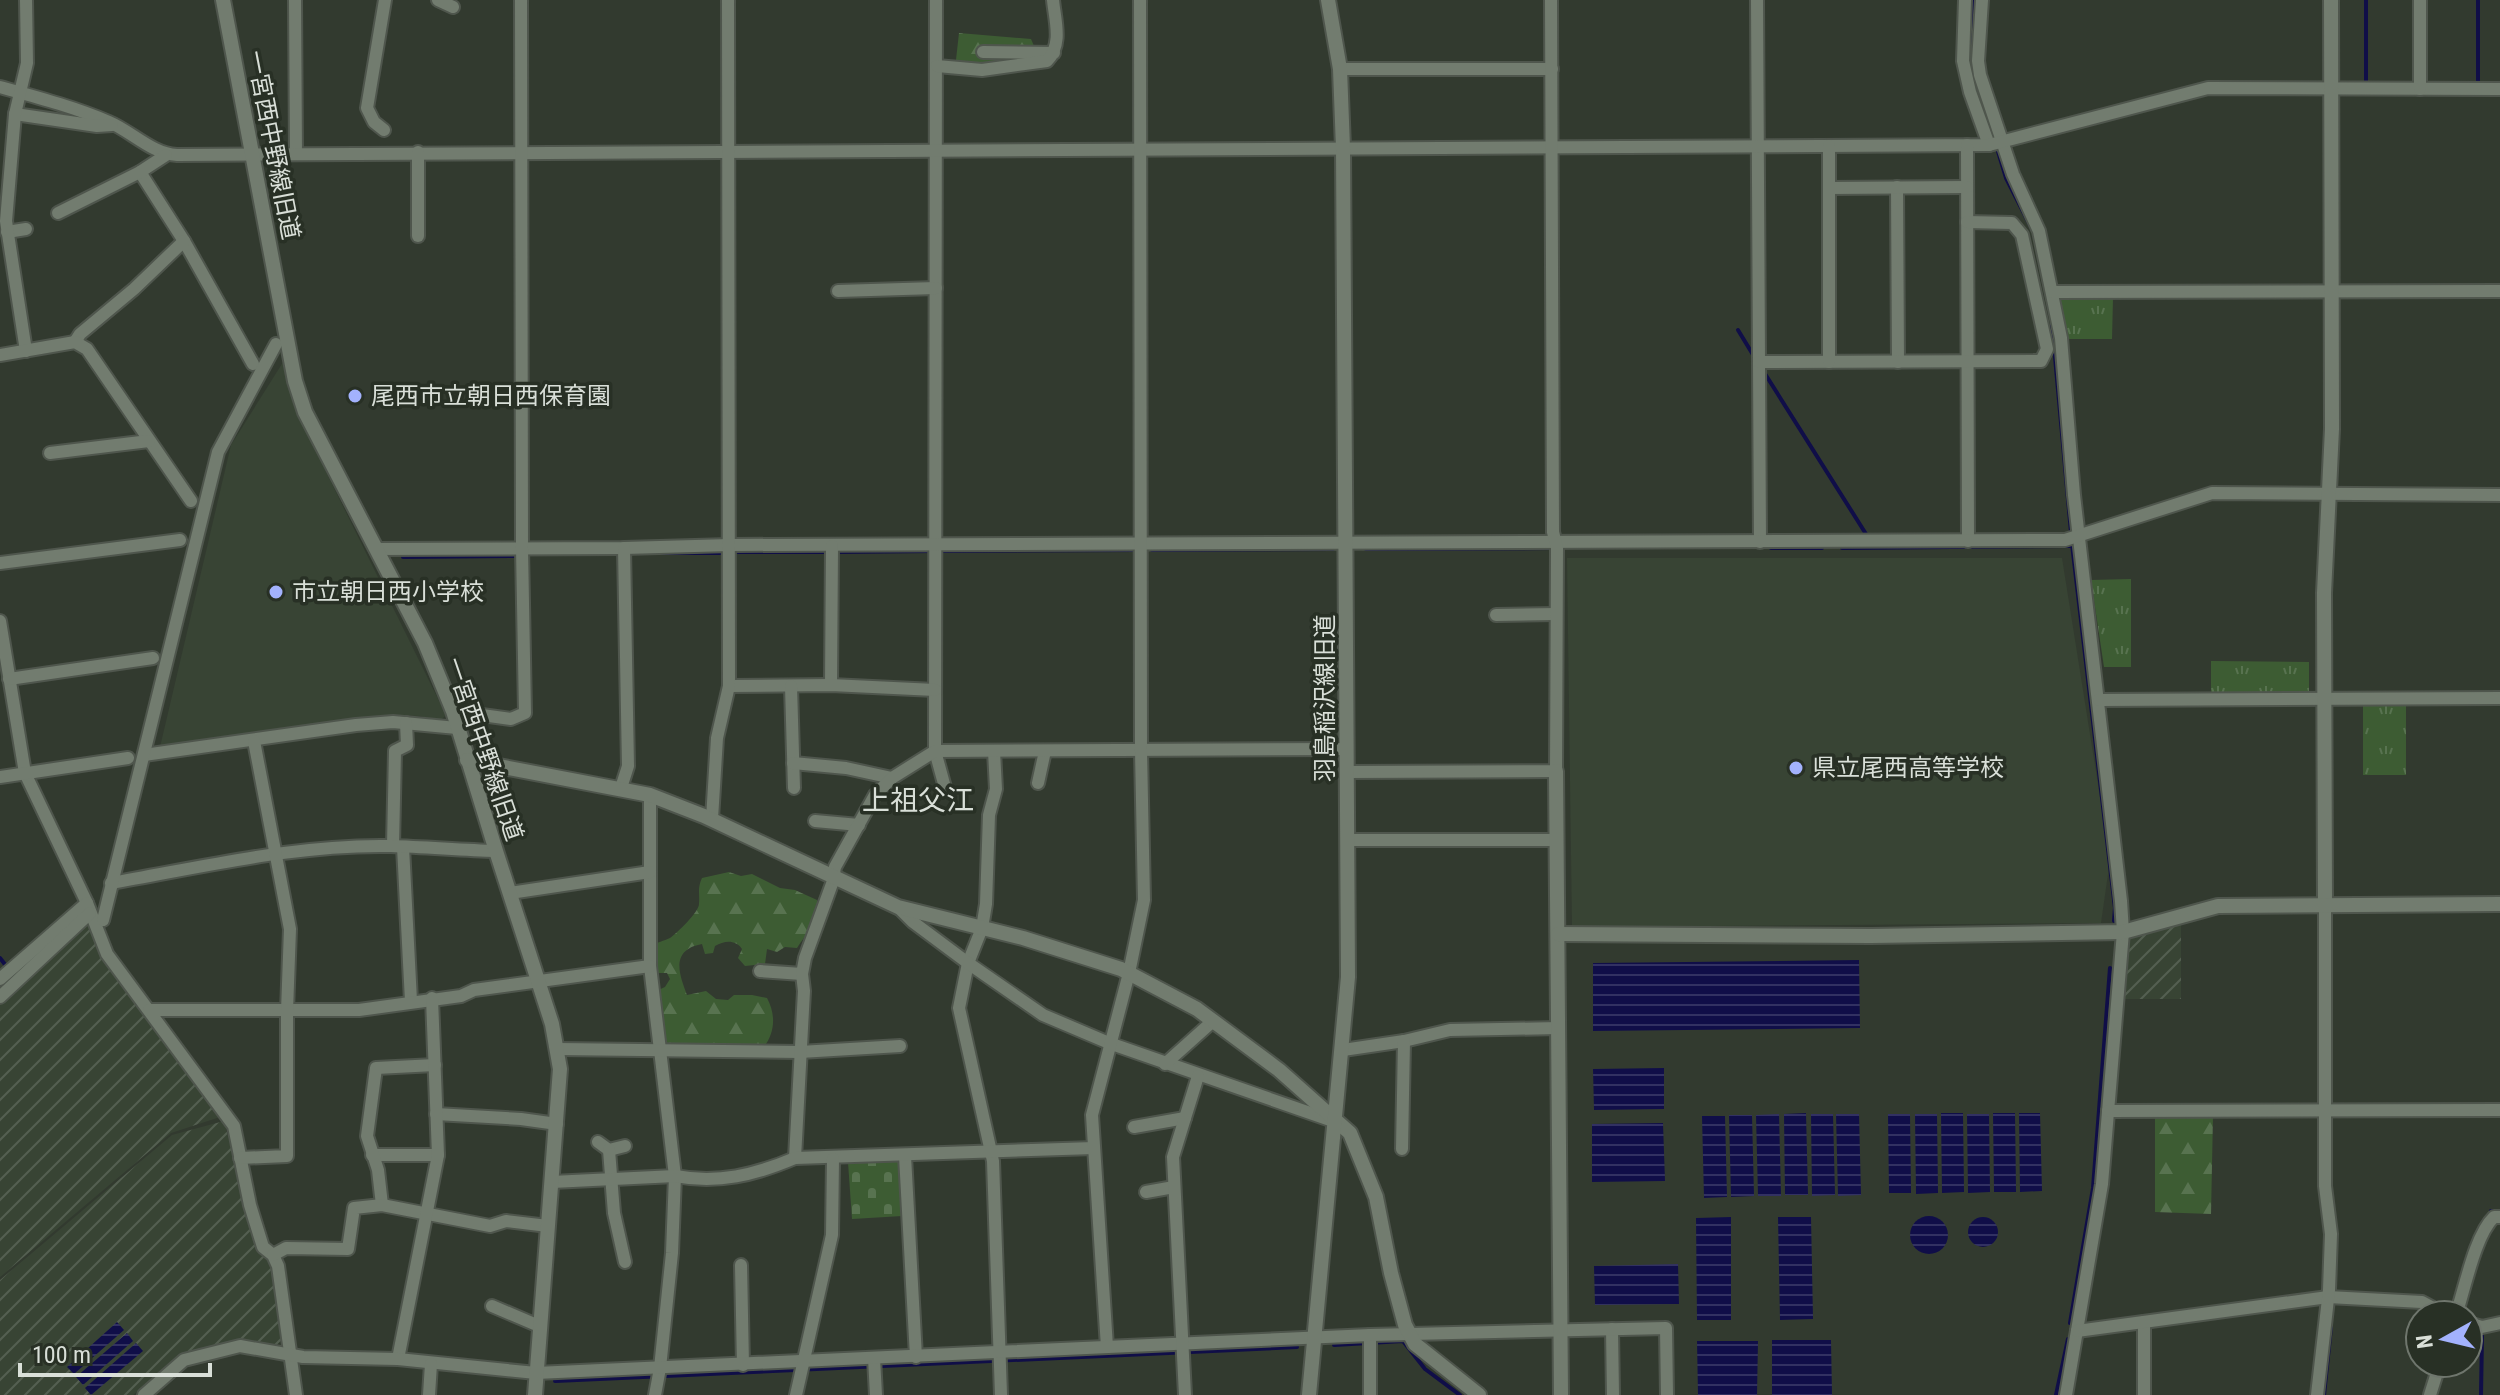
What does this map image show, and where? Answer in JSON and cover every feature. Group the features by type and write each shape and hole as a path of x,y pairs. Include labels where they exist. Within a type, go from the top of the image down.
{"street":[{"path":"26,0 27,63 19,92 3,189 26,351"},
{"name":"一宮西中野線旧道","path":"223,0 295,381 305,412 425,643 453,711 558,1049 557,1124 535,1395"},
{"path":"295,0 296,154"},
{"path":"384,130 374,122 367,108 385,0"},
{"path":"438,0 453,7"},
{"path":"453,711 511,719 525,713 521,0"},
{"path":"712,819 717,738 729,686 728,0"},
{"path":"936,0 935,751 946,791"},
{"path":"937,66 982,70 1047,61 1057,43 1053,0"},
{"path":"1107,1347 1092,1115 1129,973 1144,900 1140,0"},
{"name":"羽島稲沢線旧道","path":"1309,1395 1348,977 1343,148 1340,69 1328,0"},
{"path":"1551,0 1561,1395"},
{"path":"1757,0 1760,542"},
{"path":"1965,0 1963,61 1970,92 1989,145"},
{"path":"1982,0 1980,75 2013,174 2039,231 2061,338 2079,538 2123,932 2102,1184 2066,1395"},
{"path":"2317,1395 2328,1297 2331,1234 2325,1186 2324,1110 2324,593 2332,429 2331,0"},
{"path":"2420,0 2420,89"},
{"path":"983,52 1054,53"},
{"path":"1340,69 1552,69"},
{"path":"0,87 115,124 166,155"},
{"path":"58,213 140,172 166,155 1989,145 2208,88 2500,89"},
{"path":"15,114 97,126 115,124"},
{"path":"1967,145 1968,541"},
{"path":"1829,146 1829,362"},
{"path":"418,152 418,236"},
{"path":"140,172 184,241 253,364"},
{"path":"1897,187 1898,362"},
{"path":"1829,188 1967,187"},
{"path":"1759,362 2041,361 2047,349 2022,235 2012,223 1967,222"},
{"path":"7,232 26,229"},
{"path":"75,342 80,334 134,289 184,241"},
{"path":"838,291 936,288"},
{"path":"2052,292 2500,291"},
{"path":"0,355 75,342 87,349 191,501"},
{"path":"103,920 218,452 276,344"},
{"path":"50,453 149,441"},
{"path":"377,549 1968,541 2079,538 2212,493 2500,495"},
{"path":"0,563 180,540"},
{"path":"831,685 832,546"},
{"path":"621,788 628,756 624,548"},
{"path":"1496,615 1556,614"},
{"path":"0,621 25,773 107,954 231,1122 263,1247 273,1255 278,1266 296,1395"},
{"path":"9,679 153,658"},
{"path":"729,686 831,685 935,690"},
{"path":"791,686 794,788"},
{"path":"2099,700 2500,698"},
{"path":"144,755 356,725 406,723 457,728"},
{"path":"406,723 407,745 395,751 398,847 411,1001"},
{"path":"240,1158 287,1156 290,929 254,741"},
{"path":"795,1158 805,958 835,867 875,795 892,778 935,751 1347,749"},
{"path":"994,751 996,789 989,815 986,904 982,928 968,963 959,1008 993,1161 1001,1395"},
{"path":"1038,783 1045,751"},
{"path":"0,777 128,758"},
{"path":"467,760 650,795 712,819 898,907 1023,938 1129,973 1176,997 1213,1021 1302,1089 1350,1133 1376,1197 1391,1273 1409,1333 1415,1344 1479,1395"},
{"path":"793,763 846,768 892,778"},
{"path":"1347,772 1556,771"},
{"path":"650,795 650,966 675,1176 672,1253 655,1395"},
{"path":"815,821 859,825"},
{"path":"1348,840 1556,840"},
{"path":"111,883 275,855 398,847 496,851"},
{"path":"510,893 650,872"},
{"path":"1558,934 1871,936 2123,932 2218,906 2500,904"},
{"path":"898,907 968,963 1043,1015 1165,1064 1336,1122"},
{"path":"2,972 88,908"},
{"path":"0,997 88,908"},
{"path":"149,1010 359,1010 461,996 474,990 650,966"},
{"path":"760,971 802,974"},
{"path":"398,1359 438,1155 432,998"},
{"path":"1165,1064 1213,1021"},
{"path":"1343,1050 1450,1030 1559,1028"},
{"path":"1402,1149 1404,1041"},
{"path":"558,1049 800,1052 900,1046"},
{"path":"382,1205 378,1170 367,1136 376,1068 435,1065"},
{"path":"1185,1395 1173,1157 1198,1076"},
{"path":"2108,1111 2500,1110"},
{"path":"436,1114 557,1124"},
{"path":"1134,1127 1185,1118"},
{"path":"625,1146 604,1146 625,1262"},
{"path":"552,1182 675,1176 695,1180 727,1179 758,1174 795,1158 1094,1148"},
{"path":"372,1155 438,1155"},
{"path":"905,1156 916,1357"},
{"path":"796,1395 832,1235 833,1159"},
{"path":"1146,1192 1174,1187"},
{"path":"273,1255 286,1248 348,1249 354,1208 382,1205 490,1226 506,1221 548,1226"},
{"path":"2461,1299 2488,1223 2494,1217 2500,1217"},
{"path":"741,1265 743,1365"},
{"path":"2077,1331 2328,1297 2404,1301"},
{"path":"492,1306 539,1326"},
{"path":"2144,1322 2144,1395"},
{"path":"144,1395 184,1360 240,1346 291,1354 398,1359 536,1373 1409,1333 1666,1328 1667,1395"},
{"path":"1612,1329 1613,1395"},
{"path":"1370,1335 1370,1395"},
{"path":"874,1358 876,1395"},
{"path":"429,1395 431,1364"}],"shaded area":[{"path":"285,359 297,413 446,715 440,721 420,716 361,718 254,736 160,747 231,445"},
{"path":"1567,558 2062,558 2110,860 2101,923 1572,927"},
{"path":"90,923 220,1117 171,1133 0,1277 0,1003"},
{"path":"2181,924 2181,999 2123,999 2129,938"},
{"path":"1859,960 1860,1028 1593,1031 1593,963"},
{"path":"1664,1068 1664,1109 1594,1110 1593,1069"},
{"path":"1806,1113 1808,1195 1785,1195 1784,1114"},
{"path":"1941,1113 1963,1113 1964,1192 1942,1193"},
{"path":"1993,1113 2015,1113 2016,1192 1994,1192"},
{"path":"2019,1113 2040,1113 2042,1191 2020,1192"},
{"path":"1779,1114 1781,1196 1758,1196 1756,1115"},
{"path":"1811,1114 1833,1114 1835,1195 1812,1196"},
{"path":"1836,1114 1859,1114 1861,1195 1838,1196"},
{"path":"1888,1114 1910,1114 1911,1193 1889,1193"},
{"path":"1915,1114 1937,1114 1938,1193 1916,1194"},
{"path":"1967,1114 1989,1114 1990,1192 1968,1193"},
{"path":"1729,1115 1752,1115 1754,1196 1731,1197"},
{"path":"1702,1116 1725,1116 1727,1197 1704,1198"},
{"path":"224,1121 245,1205 270,1258 284,1339 277,1345 235,1342 178,1357 133,1395 0,1395 0,1280 172,1135"},
{"path":"1663,1123 1665,1181 1592,1182 1592,1124"},
{"path":"1929,1216 1942,1222 1948,1235 1942,1248 1929,1254 1916,1248 1910,1235 1916,1222"},
{"path":"1731,1217 1731,1320 1697,1320 1696,1218"},
{"path":"1778,1217 1811,1217 1813,1319 1780,1320"},
{"path":"1983,1217 1993,1222 1998,1232 1993,1242 1983,1247 1973,1242 1968,1232 1973,1222"},
{"path":"1678,1264 1679,1304 1595,1305 1594,1266"},
{"path":"117,1322 124,1330 74,1374 67,1367"},
{"path":"127,1333 133,1341 83,1385 76,1377"},
{"path":"1772,1340 1831,1340 1832,1395 1772,1395"},
{"path":"1697,1341 1758,1341 1757,1395 1698,1395"},
{"path":"136,1343 143,1351 91,1395 85,1388"}],"green space":[{"path":"959,33 1031,39 1037,53 1023,66 955,69"},
{"path":"2113,297 2112,339 2066,339 2061,298"},
{"path":"2131,579 2131,667 2104,667 2091,580"},
{"path":"2211,661 2309,662 2309,693 2211,693"},
{"path":"2363,704 2406,704 2406,775 2363,775"},
{"path":"729,872 741,876 752,874 780,888 795,890 817,900 815,920 797,948 785,947 777,952 767,949 765,964 745,966 738,958 742,949 733,942 715,946 713,953 705,954 702,944 685,952 681,957 680,971 687,995 706,991 716,999 728,1000 734,995 767,998 773,1017 772,1029 764,1047 671,1048 659,1040 654,992 665,987 670,979 667,973 658,973 653,968 652,946 670,938 695,912 702,878"},
{"path":"2155,1115 2213,1115 2211,1214 2155,1212"},
{"path":"904,1159 902,1216 852,1219 848,1162"}],"waterway":[{"path":"1973,0 1972,79 1984,105"},
{"path":"2366,0 2366,84"},
{"path":"2478,0 2478,83"},
{"path":"1996,145 2006,178 2032,229"},
{"path":"2052,324 2071,532"},
{"path":"1738,330 1755,358"},
{"path":"1762,369 1866,534"},
{"path":"2072,544 2115,908 2114,921"},
{"path":"1842,548 2071,546"},
{"path":"1366,549 1551,548"},
{"path":"1771,548 1822,548"},
{"path":"1152,550 1333,549"},
{"path":"943,551 1135,550"},
{"path":"836,552 933,551"},
{"path":"738,552 830,552"},
{"path":"656,553 726,553"},
{"path":"403,557 514,556"},
{"path":"0,958 7,967"},
{"path":"2070,1323 2093,1188 2110,968"},
{"path":"2491,1211 2500,1211"},
{"path":"2324,1395 2331,1327"},
{"path":"2056,1395 2068,1339"},
{"path":"1334,1345 1403,1341 1425,1369 1460,1395"},
{"path":"555,1381 1297,1347"},
{"path":"2481,1379 2481,1395"}],"place":[{"name":"尾西市立朝日西保育園","path":"355,396"},
{"name":"市立朝日西小学校","path":"276,592"},
{"name":"県立尾西高等学校","path":"1796,768"}],"district":[{"name":"上祖父江","path":"918,800"}]}
